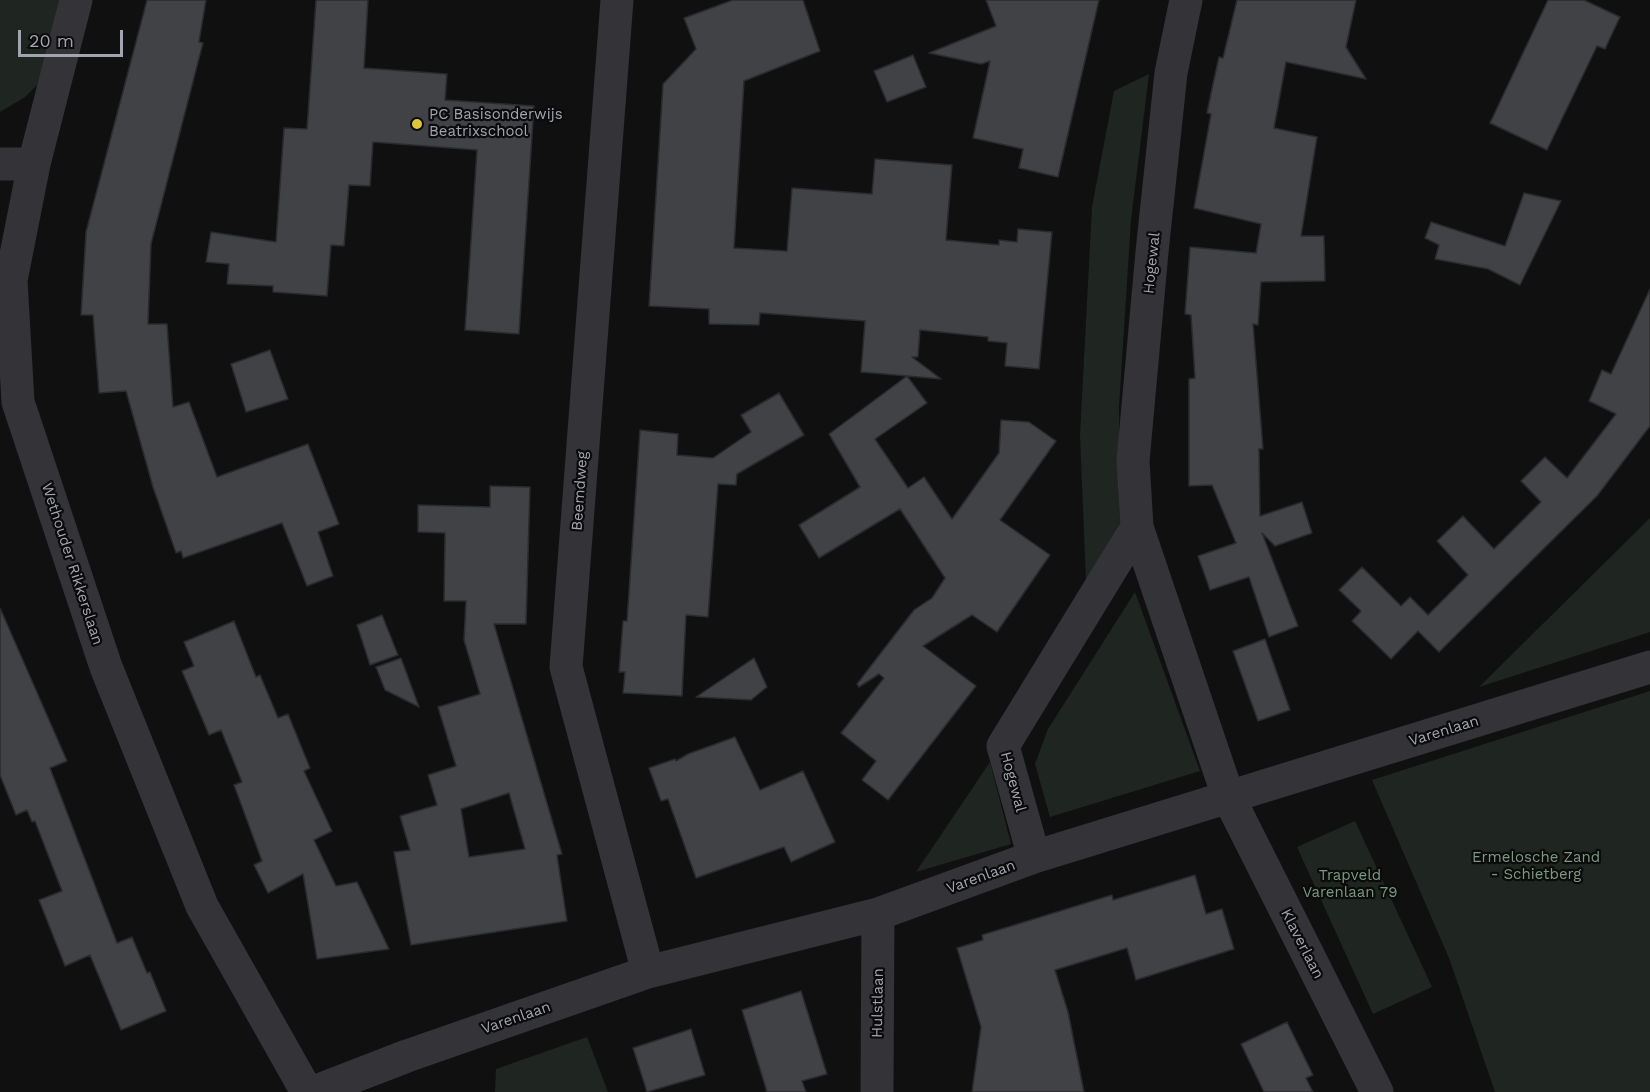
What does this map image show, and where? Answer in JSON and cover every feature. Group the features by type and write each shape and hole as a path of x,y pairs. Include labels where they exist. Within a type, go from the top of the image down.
{"street":[{"name":"Wethouder Rikkerslaan","path":"76,0 34,164 11,280 18,402 105,667 202,906 308,1092"},
{"name":"Beemdweg","path":"617,0 566,667 648,972"},
{"name":"Hogewal","path":"1186,0 1172,73 1152,252 1133,461 1137,527 1228,796"},
{"path":"0,164 34,164"},
{"name":"Hogewal","path":"1034,857 1003,746 1137,527"},
{"name":"Varenlaan","path":"314,1092 407,1056 648,972 879,914 1034,857 1650,667"},
{"name":"Klaverlaan","path":"1228,796 1377,1092"},
{"name":"Hulstlaan","path":"877,1092 879,914"}],"green space":[{"path":"0,0 59,0 40,82 25,97 0,112"},
{"path":"1149,74 1131,220 1119,407 1120,523 1086,581 1080,435 1092,207 1114,91"},
{"path":"1650,518 1650,632 1479,687"},
{"path":"1135,592 1200,771 1050,817 1035,764 1048,729"},
{"name":"Ermelosche Zand - Schietberg","path":"1650,691 1650,1092 1495,1092 1449,958 1372,780"},
{"path":"990,762 1011,844 916,872"},
{"name":"Trapveld Varenlaan 79","path":"1355,821 1432,987 1373,1014 1297,847"},
{"path":"587,1037 608,1092 495,1092 496,1069"}],"building":[{"path":"147,0 206,0 199,42 203,43 151,244 148,324 167,324 173,407 189,402 217,477 308,444 339,524 318,532 333,576 307,586 282,523 183,558 181,551 176,553 153,487 126,391 99,393 93,315 81,315 86,232"},
{"path":"316,0 368,0 364,68 447,74 445,100 534,106 519,334 465,330 477,150 373,142 370,186 349,185 344,246 331,245 327,296 273,292 273,286 227,284 229,264 206,262 211,232 276,242 284,128 307,129"},
{"path":"733,0 803,0 820,51 744,81 734,248 787,251 792,188 872,194 875,159 952,165 946,240 999,245 999,240 1017,242 1018,229 1052,232 1039,369 1005,366 1007,343 988,341 988,337 920,330 918,357 912,357 941,379 861,372 865,321 760,313 759,325 709,324 709,309 649,306 663,84 696,49 684,18"},
{"path":"986,0 1099,0 1058,177 1019,168 1023,149 973,138 990,61 981,64 929,53 996,26"},
{"path":"1237,0 1356,0 1346,47 1366,79 1286,62 1274,128 1317,137 1301,236 1324,236 1325,281 1261,282 1258,325 1253,324 1263,449 1259,449 1260,516 1302,502 1312,533 1275,546 1262,533 1298,626 1269,637 1249,577 1210,590 1198,556 1236,543 1212,485 1189,486 1189,379 1195,378 1191,315 1185,314 1190,247 1256,253 1261,224 1194,208 1211,114 1207,113 1219,57 1223,58"},
{"path":"1548,0 1584,0 1620,17 1605,49 1597,46 1547,150 1490,123"},
{"path":"913,55 926,87 887,102 874,71"},
{"path":"1524,193 1561,201 1520,285 1488,269 1435,259 1439,245 1425,238 1431,222 1505,246"},
{"path":"1650,289 1650,426 1597,496 1439,652 1418,631 1391,659 1352,621 1361,611 1339,590 1362,567 1401,606 1410,597 1428,615 1468,575 1437,541 1463,516 1494,549 1541,502 1521,481 1545,457 1567,478 1616,414 1589,401 1602,370 1611,374"},
{"path":"270,350 288,399 246,412 231,364"},
{"path":"907,376 927,403 875,439 908,488 924,477 952,519 999,453 1001,420 1029,422 1056,441 1000,520 1050,555 997,632 972,615 923,646 976,686 888,800 862,780 876,761 841,733 884,678 879,674 859,687 857,684 914,610 932,598 945,578 900,509 819,558 799,525 860,487 829,434"},
{"path":"779,393 804,435 737,474 736,485 718,484 708,617 686,615 682,696 623,693 625,672 619,672 623,621 627,621 640,430 678,434 677,455 713,458 751,432 741,415"},
{"path":"490,486 530,487 526,624 494,624 562,854 557,855 567,921 411,945 394,852 410,850 400,816 437,805 428,775 456,766 438,707 480,694 464,640 466,601 444,601 445,533 418,532 418,505 490,507","holes":["509,793 525,849 469,857 461,809"]},
{"path":"0,608 67,761 50,768 117,943 132,937 166,1011 121,1030 90,955 65,966 39,900 62,891 35,821 32,822 27,810 16,815 0,775"},
{"path":"382,615 398,655 370,665 357,625"},
{"path":"234,621 256,677 260,675 278,718 288,714 310,768 304,771 332,831 314,840 336,886 357,882 389,949 317,959 303,874 268,893 254,865 262,861 234,785 242,782 221,730 209,735 182,671 194,666 184,642"},
{"path":"1265,639 1290,710 1258,721 1233,651"},
{"path":"401,658 419,707 385,690 376,667"},
{"path":"754,658 767,687 751,700 696,697"},
{"path":"735,737 760,790 803,771 835,842 791,862 784,847 696,878 668,799 661,801 649,768 675,759 676,761 688,754"},
{"path":"1195,875 1206,914 1222,909 1234,949 1136,980 1127,948 1055,970 1068,1012 1084,1092 972,1092 981,1027 957,948 983,940 982,935 1112,895 1113,900"},
{"path":"801,991 827,1074 802,1081 806,1092 767,1092 742,1010"},
{"path":"1287,1022 1313,1075 1306,1078 1313,1092 1264,1092 1241,1044"},
{"path":"691,1029 705,1075 647,1092 633,1048"}],"place":[{"name":"PC Basisonderwijs Beatrixschool","path":"417,124"}]}
